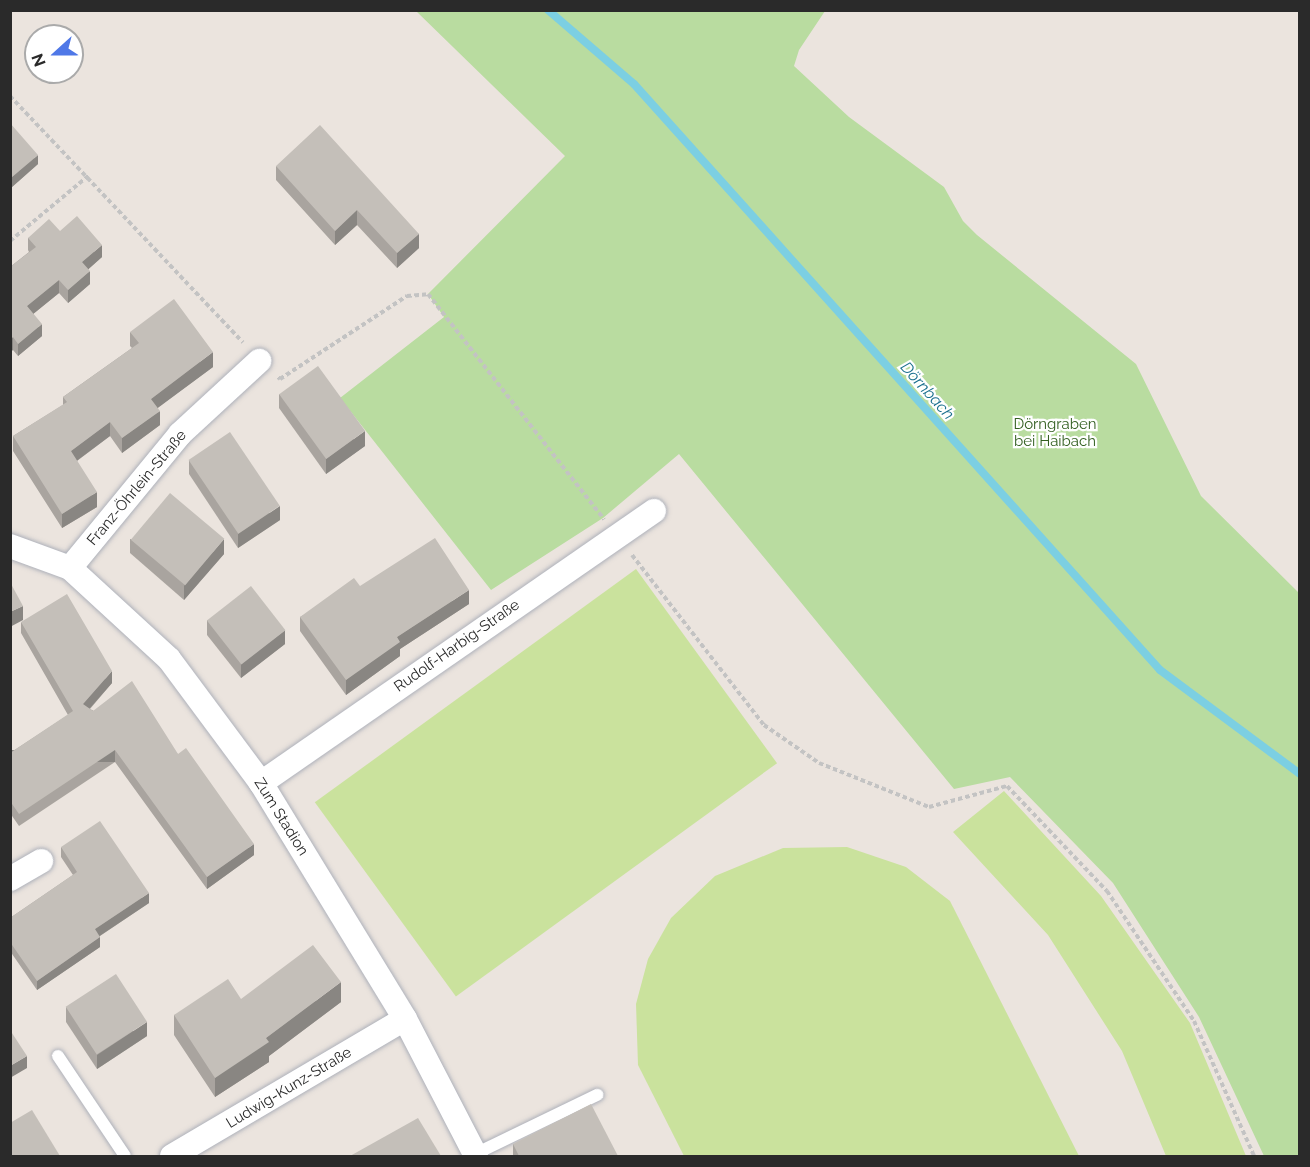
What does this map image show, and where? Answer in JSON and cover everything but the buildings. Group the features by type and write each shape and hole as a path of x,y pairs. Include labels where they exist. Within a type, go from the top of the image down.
{"street":[{"name":"Franz-Öhrlein-Straße","path":"70,568 180,434 259,361"},
{"name":"Rudolf-Harbig-Straße","path":"261,783 500,616 619,538 654,511"},
{"name":"Zum Stadion","path":"10,546 70,568 169,659 261,783 405,1019 475,1155"},
{"path":"10,879 41,861"},
{"name":"Ludwig-Kunz-Straße","path":"172,1156 405,1019"}],"lane":[{"path":"58,1056 125,1156"},
{"path":"475,1155 597,1095"}],"path":[{"path":"10,96 88,176 259,361 280,379 407,296 428,294 764,725 819,763 929,807 1007,786 1107,891 1141,941 1194,1021 1254,1156"},
{"path":"10,241 88,176"}],"green space":[{"name":"Dörngraben bei Haibach","path":"416,11 825,11 799,50 794,66 849,117 944,187 963,221 977,235 1136,364 1201,496 1299,593 1299,1156 1264,1156 1199,1017 1113,883 1010,777 954,789 679,454 603,518 491,590 340,398 444,317 428,294 565,156"},
{"path":"636,569 777,763 456,997 315,802"},
{"path":"1004,791 1101,896 1190,1023 1246,1156 1166,1156 1122,1051 1048,935 953,832"},
{"path":"847,847 906,867 950,901 1079,1156 684,1156 638,1065 636,1004 648,959 671,918 715,876 783,848"}],"waterway":[{"name":"Dörnbach","path":"548,10 634,84 1160,670 1300,774"}]}
